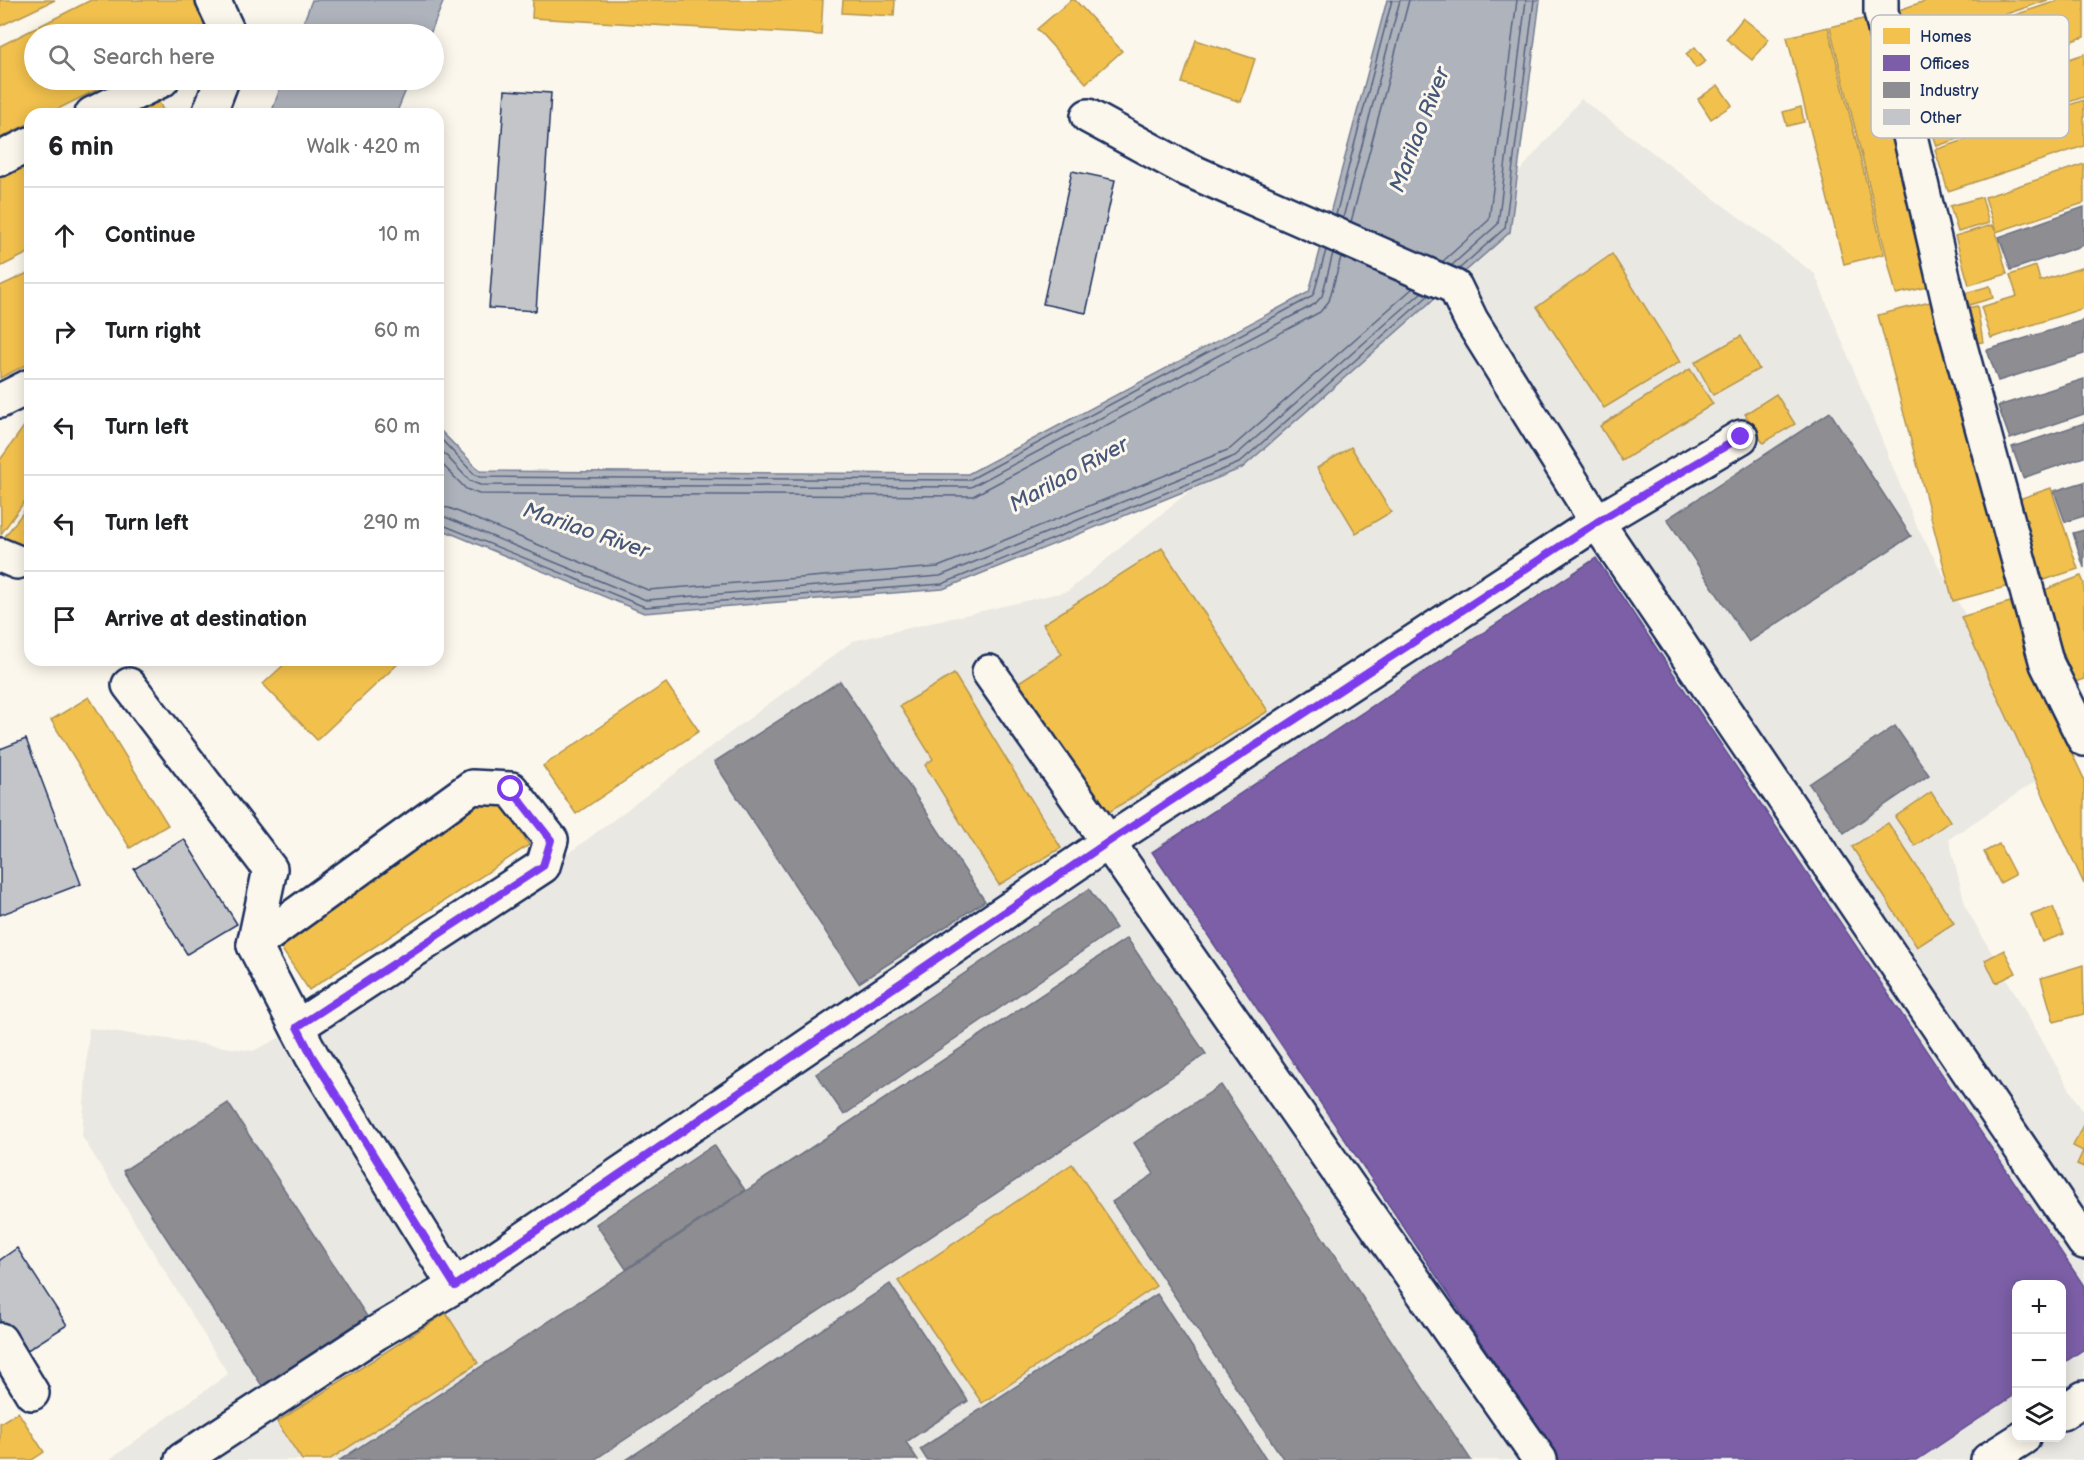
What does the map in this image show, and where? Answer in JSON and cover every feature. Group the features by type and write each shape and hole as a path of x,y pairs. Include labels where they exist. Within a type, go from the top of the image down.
{"street":[{"path":"213,0 225,24"},
{"path":"1881,0 1882,15"},
{"path":"104,108 141,90"},
{"path":"211,108 218,90"},
{"path":"1088,116 1184,168 1455,287 1471,320 1597,522 2084,1242"},
{"path":"1910,138 1954,324 2047,664 2084,739"},
{"path":"0,159 24,147"},
{"path":"0,401 24,389"},
{"path":"182,1460 218,1451 376,1333 455,1286 1108,842 1597,522 1741,437"},
{"path":"989,672 1540,1460"},
{"path":"129,685 270,869 254,945 318,1066 455,1286"},
{"path":"254,945 472,787 511,789 551,840 543,866 297,1027"},
{"path":"0,1340 32,1393"},
{"path":"2066,1410 2084,1398"},
{"path":"1988,1460 2015,1442"}],"shaded area":[{"path":"1581,99 1815,274 1917,527 2051,771 1949,839 1966,908 2084,1114 2084,1460 109,1460 228,1374 82,1136 89,1028 253,1051 404,976 853,641 1068,591 1387,328"}],"water":[{"path":"312,0 444,0 434,24 303,24"},
{"name":"Marilao River","path":"1387,0 1540,0 1510,232 1242,468 943,589 644,613 444,530 444,434 480,471 968,474 1309,292"},
{"path":"279,90 406,90 398,108 273,108"}],"building: Homes":[{"path":"0,0 55,0 0,26"},
{"path":"91,0 201,0 213,24 44,24"},
{"path":"533,0 823,0 821,35 532,18"},
{"path":"843,0 895,0 894,16 842,13"},
{"path":"1071,0 1075,0 1122,51 1086,83 1037,29"},
{"path":"1928,0 2048,0 2003,15 1901,15 1899,10"},
{"path":"2060,0 2084,0 2084,37 2069,42 2069,15 2015,15"},
{"path":"1743,18 1769,39 1752,60 1726,39"},
{"path":"1867,18 1871,34 1871,138 1897,138 1933,286 1896,294 1830,27"},
{"path":"1828,27 1884,254 1844,264 1787,37"},
{"path":"24,34 24,90 96,90 60,108 24,108 24,126 0,138 0,46"},
{"path":"1196,40 1255,59 1241,102 1182,83"},
{"path":"1695,47 1706,61 1696,68 1686,54"},
{"path":"2084,54 2084,97 2069,102 2069,59"},
{"path":"1718,85 1732,105 1711,119 1698,99"},
{"path":"157,98 162,108 136,108"},
{"path":"2084,100 2084,146 1948,191 1935,150 1971,138 2069,138 2069,105"},
{"path":"1801,107 1804,122 1787,126 1783,112"},
{"path":"1934,138 1961,138 1937,146"},
{"path":"2084,164 2084,203 1996,232 1985,197"},
{"path":"24,165 24,255 0,267 0,177"},
{"path":"1982,197 1989,223 1958,232 1950,206"},
{"path":"1992,225 2007,274 1969,285 1955,236"},
{"path":"1612,254 1680,362 1604,408 1537,307"},
{"path":"2036,266 2040,281 2084,267 2084,308 1991,338 1981,307 2017,296 2010,275"},
{"path":"24,275 24,366 0,378 0,286"},
{"path":"1990,286 1993,298 1969,305 1965,293"},
{"path":"1938,300 2013,585 1953,601 1878,315"},
{"path":"1977,306 1983,342 1965,345 1958,310"},
{"path":"1741,336 1759,369 1713,395 1695,362"},
{"path":"1690,369 1713,404 1622,461 1600,426"},
{"path":"1776,394 1795,424 1763,443 1745,414"},
{"path":"24,426 24,502 1,534 0,460"},
{"path":"1351,447 1391,512 1356,533 1317,468"},
{"path":"2051,488 2078,569 2041,581 2016,500"},
{"path":"24,511 24,558 0,543"},
{"path":"1162,548 1268,711 1106,814 1019,682 1062,654 1043,624"},
{"path":"2081,576 2084,583 2084,679 2075,682 2053,627 2034,594"},
{"path":"2010,602 2046,698 2084,779 2084,884 1961,617"},
{"path":"282,666 396,666 317,740 263,684"},
{"path":"954,674 1061,848 999,885 925,765 933,759 900,706"},
{"path":"666,683 699,731 576,814 543,766"},
{"path":"89,697 168,825 130,848 51,720"},
{"path":"1931,792 1950,821 1915,846 1895,817"},
{"path":"495,793 529,845 309,990 273,936"},
{"path":"1888,823 1954,923 1917,947 1852,847"},
{"path":"1999,844 2015,875 2000,883 1984,852"},
{"path":"2053,907 2064,934 2042,942 2031,915"},
{"path":"2004,950 2016,973 1996,983 1985,960"},
{"path":"2083,965 2084,1014 2054,1022 2041,978"},
{"path":"2083,1125 2084,1167 2077,1164 2083,1151 2073,1146"},
{"path":"1072,1164 1156,1286 982,1403 898,1281"},
{"path":"446,1313 478,1363 329,1460 302,1460 277,1422"},
{"path":"18,1412 44,1452 32,1460 0,1460 0,1423"}],"building: Offices":[{"path":"1596,558 2084,1286 2084,1349 2066,1361 2066,1280 2012,1280 2012,1397 1917,1460 1560,1460 1152,852"}],"building: Industry":[{"path":"2084,207 2084,245 2011,270 1999,237"},
{"path":"2084,320 2084,354 1998,381 1987,350"},
{"path":"2084,379 2084,414 2010,439 1998,406"},
{"path":"1830,412 1911,536 1749,642 1667,519"},
{"path":"2084,423 2084,457 2023,478 2012,447"},
{"path":"2084,482 2084,516 2065,522 2054,491"},
{"path":"2084,530 2084,568 2073,533"},
{"path":"840,681 985,901 859,983 714,762"},
{"path":"1895,726 1929,775 1844,833 1809,784"},
{"path":"1089,889 1116,928 844,1115 816,1074"},
{"path":"1127,938 1206,1054 594,1460 340,1460"},
{"path":"1221,1085 1471,1460 1284,1460 1112,1202 1154,1174 1134,1143"},
{"path":"228,1103 370,1321 264,1389 123,1171"},
{"path":"714,1145 745,1190 626,1269 596,1224"},
{"path":"890,1284 968,1401 906,1442 918,1460 626,1460"},
{"path":"1157,1294 1267,1460 927,1460 920,1449"}],"building: Other":[{"path":"505,90 551,93 536,311 489,308"},
{"path":"1072,171 1115,180 1086,313 1043,304"},
{"path":"26,739 81,884 0,915 0,749"},
{"path":"184,839 237,924 187,954 134,869"},
{"path":"17,1248 67,1325 15,1358 0,1335 0,1260"}],"route":[{"path":"511,789 551,840 543,866 297,1027 312,1056 455,1286 1108,842 1597,522 1741,437"}]}
